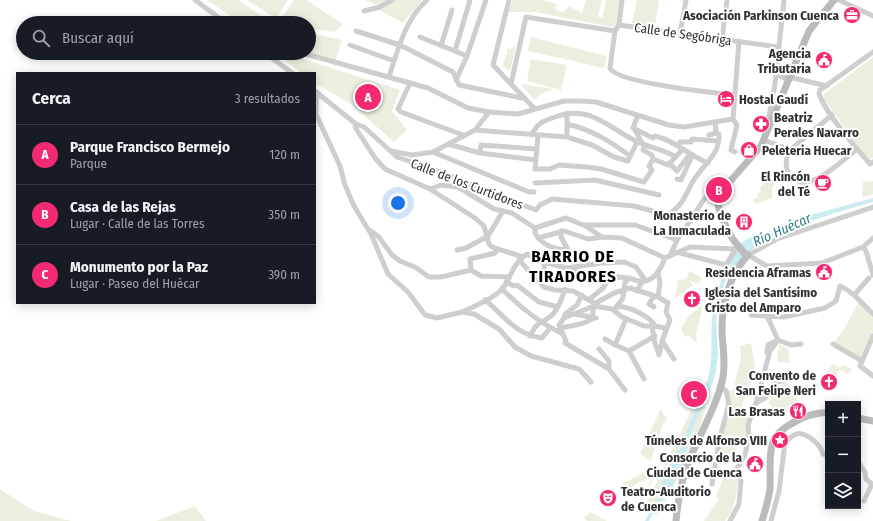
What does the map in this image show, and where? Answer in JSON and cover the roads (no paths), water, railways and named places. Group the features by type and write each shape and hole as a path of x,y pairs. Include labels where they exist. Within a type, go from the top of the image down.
{"street":[{"path":"195,0 217,16"},
{"path":"364,11 380,7 392,0"},
{"path":"389,77 400,44 414,15 427,0"},
{"path":"455,51 470,0"},
{"path":"456,80 468,56 486,0"},
{"path":"509,0 493,65 534,110"},
{"path":"619,26 622,0"},
{"path":"680,34 686,0"},
{"path":"722,39 727,0"},
{"path":"764,140 776,74 784,0"},
{"path":"834,0 809,31 761,146 726,186 718,204 723,220 736,247 767,266 822,263 863,247 873,238"},
{"path":"839,0 873,16"},
{"path":"441,46 452,10"},
{"name":"Calle de Segóbriga","path":"510,84 526,17 615,31 619,26 778,47"},
{"path":"356,31 400,44 453,72 459,86 523,98"},
{"path":"615,31 610,68 614,73 646,82 687,90 734,95"},
{"path":"420,37 468,56"},
{"path":"735,152 731,150 737,125 733,118 739,41"},
{"path":"350,45 394,61"},
{"path":"873,52 820,90 819,93 832,115 857,149 870,164 873,162"},
{"path":"316,57 428,88 468,108 489,112 518,114 564,101 580,100 596,102 669,125 684,127 733,118"},
{"path":"274,60 291,72"},
{"path":"777,66 786,71 793,69"},
{"path":"776,74 784,78 789,77 827,86"},
{"path":"410,83 398,109 401,112 463,135"},
{"path":"316,92 356,124 366,128 388,151 412,154 433,152 475,130 567,137 592,144 614,157 628,160 641,143"},
{"path":"316,92 316,114 340,166 345,185 354,206 369,230 388,274 408,292 425,315 437,318 462,312 485,300 502,289 514,265 527,254 543,262 572,268 587,276 598,274 610,278 618,277 644,280 652,278 658,273 677,240 692,221 697,208 705,198"},
{"path":"475,130 489,112"},
{"path":"531,134 539,123 567,113 577,112 606,123 641,143 667,151 676,157"},
{"path":"567,113 567,137"},
{"path":"638,115 633,128 643,150 652,155 653,159 668,165 670,164 677,171 691,155"},
{"path":"832,115 790,150 786,162 788,172 795,180 806,182 817,179 857,149"},
{"path":"680,142 691,142 692,139 702,141 718,141 719,134 716,133 715,122"},
{"path":"356,124 355,127 375,158 385,169 430,189 479,221 484,226 490,245 522,258 544,287 555,290 565,289 582,295 590,299 595,305 612,309 626,319 644,326 654,326 665,330"},
{"path":"567,124 596,134 612,142 630,156"},
{"path":"633,128 653,138 655,136 666,139 682,150 708,163"},
{"path":"709,135 716,133"},
{"path":"538,135 535,169 550,169 559,166 587,167 601,169 644,182 652,170 649,166 653,159"},
{"path":"764,140 790,150"},
{"name":"Calle de los Curtidores","path":"388,151 397,157 446,174 536,210 540,205 552,199 634,206 666,215 675,211 685,200 697,174 715,154 718,141"},
{"path":"448,144 480,153 536,160"},
{"path":"480,153 481,145 537,149"},
{"path":"670,164 682,150"},
{"path":"433,152 529,192 534,192"},
{"path":"677,179 681,180 691,155"},
{"path":"534,184 595,180 659,195"},
{"path":"430,189 441,185 458,187 494,209 512,213 535,228"},
{"path":"676,521 682,483 687,466 720,385 724,363 722,327 725,304 732,278 746,254 777,239 873,207"},
{"path":"457,250 466,248 488,236 503,211"},
{"path":"535,228 566,218 583,225 602,237"},
{"path":"583,225 635,225 677,240"},
{"path":"535,228 534,233 546,246 555,249 568,250 561,231"},
{"path":"369,230 378,236 392,255 400,261 415,267 429,277 441,277 471,270 481,276 507,280 514,286 517,285 539,302 558,307"},
{"path":"538,238 561,231 570,232 588,239 602,237 627,239 667,257 680,253 690,247 736,247"},
{"path":"680,253 726,264 736,247"},
{"path":"855,294 871,277 866,251 863,247"},
{"path":"471,270 470,259 495,253 498,249"},
{"path":"543,262 546,275 560,277"},
{"path":"572,268 601,263 624,262 636,267 644,280"},
{"path":"654,307 649,304 656,297 660,282 658,273"},
{"path":"590,299 603,288 610,278"},
{"path":"612,309 617,306 623,298 625,282 629,278"},
{"path":"637,291 644,280"},
{"path":"751,315 768,318 784,318 825,308 836,301 840,286 855,294 858,301 873,314"},
{"path":"564,318 595,305 614,293 630,288 656,297 668,303 666,312 670,320 665,330 659,356 655,343 653,323 640,312 617,306"},
{"path":"502,289 521,308 550,328 560,330 577,326 594,318"},
{"path":"530,336 539,321 552,315 558,307 565,289"},
{"path":"582,295 577,305 565,314 559,325 566,341 565,343 609,369 625,390"},
{"path":"485,300 517,330 530,336 542,338 550,328"},
{"path":"594,318 595,305"},
{"path":"462,312 474,314 494,326 516,348 531,356 579,369 591,382"},
{"path":"574,314 594,318"},
{"path":"768,318 778,340 791,345 801,344"},
{"path":"615,345 626,319"},
{"path":"629,351 655,336"},
{"path":"861,363 873,336"},
{"path":"605,339 615,345 622,346 629,351 644,379"},
{"path":"765,364 768,345 778,340"},
{"path":"730,521 738,504 741,481 736,470 745,456 749,436 748,425 756,403 770,351 778,340"},
{"path":"662,341 674,359"},
{"path":"833,344 861,363 873,376"},
{"path":"599,349 609,361 609,369"},
{"path":"756,403 765,398 774,383 786,379"},
{"path":"712,484 720,437 729,404 726,391 720,385"},
{"path":"762,521 770,489 772,448 774,439 783,430 802,418 818,413 825,413"},
{"path":"861,419 873,421"},
{"path":"772,521 779,491 785,442 793,435 802,434 821,447 825,453"},
{"path":"861,466 865,472 866,479 872,484 864,501"}],"water":[{"path":"873,198 873,202 809,222 778,234 748,249 745,245 807,216"},
{"path":"736,253 739,256 724,284 716,318 718,353 716,371 708,397 703,392 707,383 711,365 714,302 723,276"},
{"path":"701,395 708,400 699,414 679,472 672,468"},
{"path":"671,474 676,477 670,483 649,521 645,521"}],"waterway":[{"name":"Río Huécar","path":"730,267 739,251 758,239"},
{"name":"Río Huécar","path":"666,487 680,455"}],"place":[{"name":"Asociación Parkinson Cuenca","path":"852,15"},
{"name":"Agencia Tributaria","path":"824,60"},
{"name":"Parque Francisco Bermejo","path":"368,97"},
{"name":"Hostal Gaudí","path":"726,99"},
{"name":"Beatriz Perales Navarro","path":"761,124"},
{"name":"Peleteria Huecar","path":"749,150"},
{"name":"El Rincón del Té","path":"823,183"},
{"name":"Casa de las Rejas","path":"719,190"},
{"name":"Monasterio de La Inmaculada","path":"744,222"},
{"name":"Residencia Aframas","path":"824,272"},
{"name":"Iglesia del Santísimo Cristo del Amparo","path":"692,299"},
{"name":"Convento de San Felipe Neri","path":"829,382"},
{"name":"Monumento por la Paz","path":"694,394"},
{"name":"Las Brasas","path":"798,411"},
{"name":"Túneles de Alfonso VIII","path":"780,440"},
{"name":"Consorcio de la Ciudad de Cuenca","path":"755,464"},
{"name":"Teatro-Auditorio de Cuenca","path":"608,498"}],"district":[{"name":"BARRIO DE TIRADORES","path":"573,266"}]}
